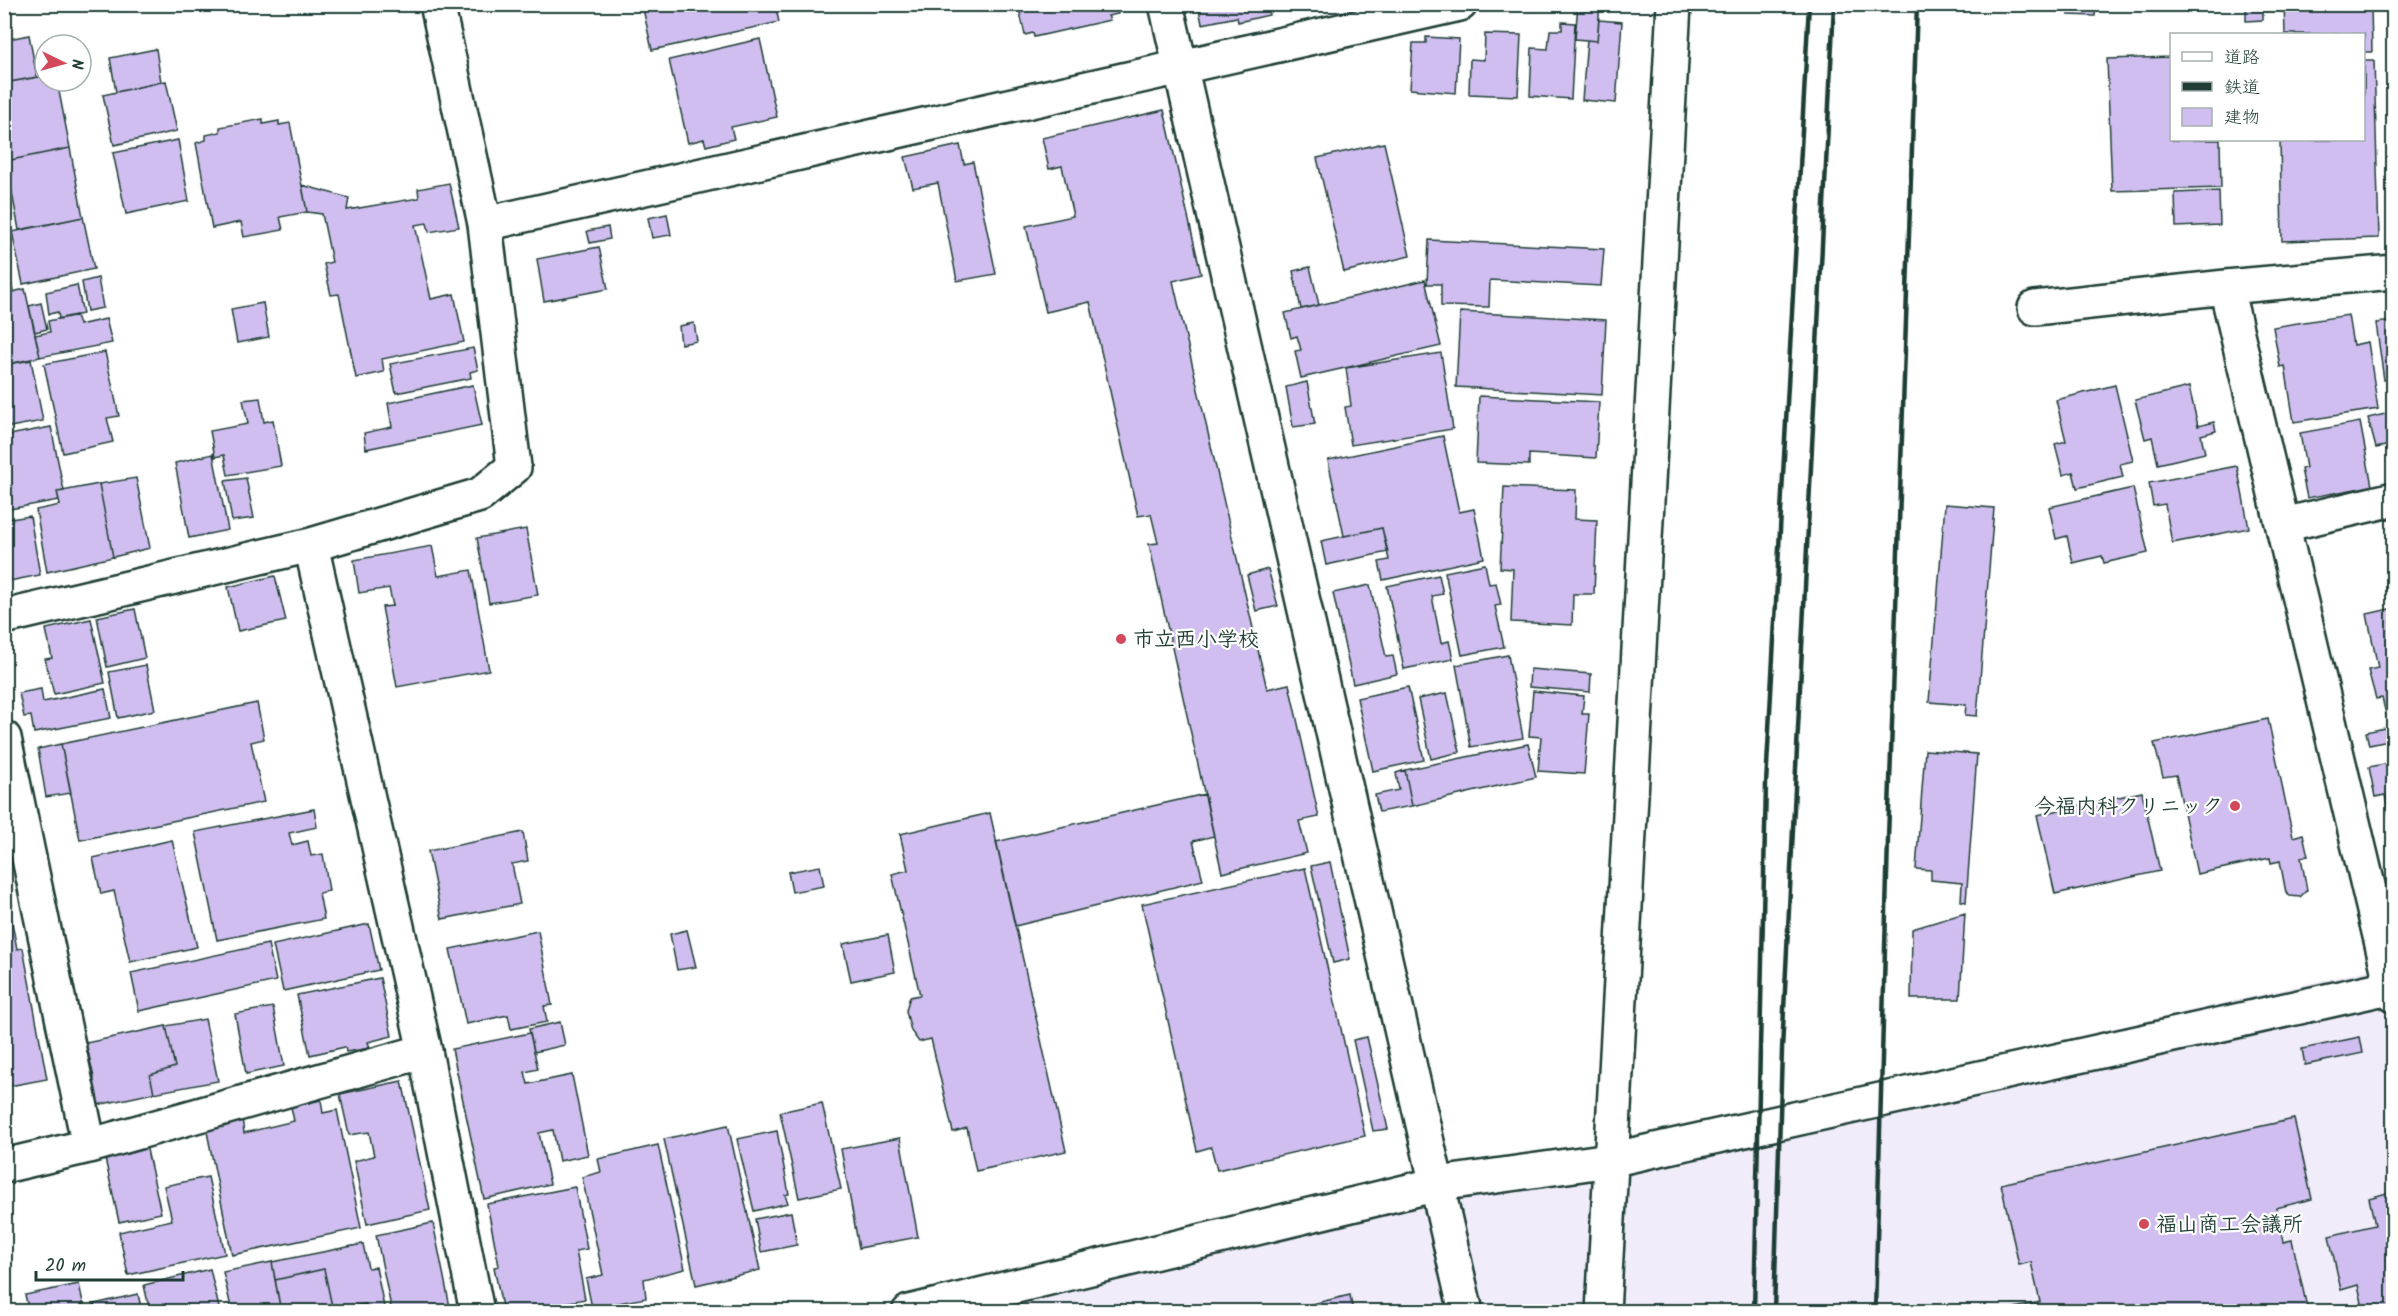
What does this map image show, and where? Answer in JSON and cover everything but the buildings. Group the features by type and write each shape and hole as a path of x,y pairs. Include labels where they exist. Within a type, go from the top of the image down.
{"street":[{"path":"4,617 311,545 480,495 514,466 485,224 437,4"},
{"path":"1166,4 1466,1311"},
{"path":"485,224 1460,4"},
{"path":"1603,1311 1674,4"},
{"path":"2035,308 2226,287 2394,272"},
{"path":"909,1311 1438,1184 1610,1160 2393,989 2226,287"},
{"path":"2283,525 2394,499"},
{"path":"311,545 425,1051 477,1311"},
{"path":"4,738 89,1146"},
{"path":"4,1166 89,1146 425,1051"}],"shaded area":[{"path":"2393,964 2393,1311 893,1311"}],"railway":[{"path":"1754,1312 1766,784 1809,4"},
{"path":"1774,1312 1782,1050 1834,4"},
{"path":"1875,1312 1888,839 1917,4"}],"place":[{"name":"市立西小学校","path":"1121,639"},
{"name":"今福内科クリニック","path":"2235,806"},
{"name":"福山商工会議所","path":"2144,1224"}]}
